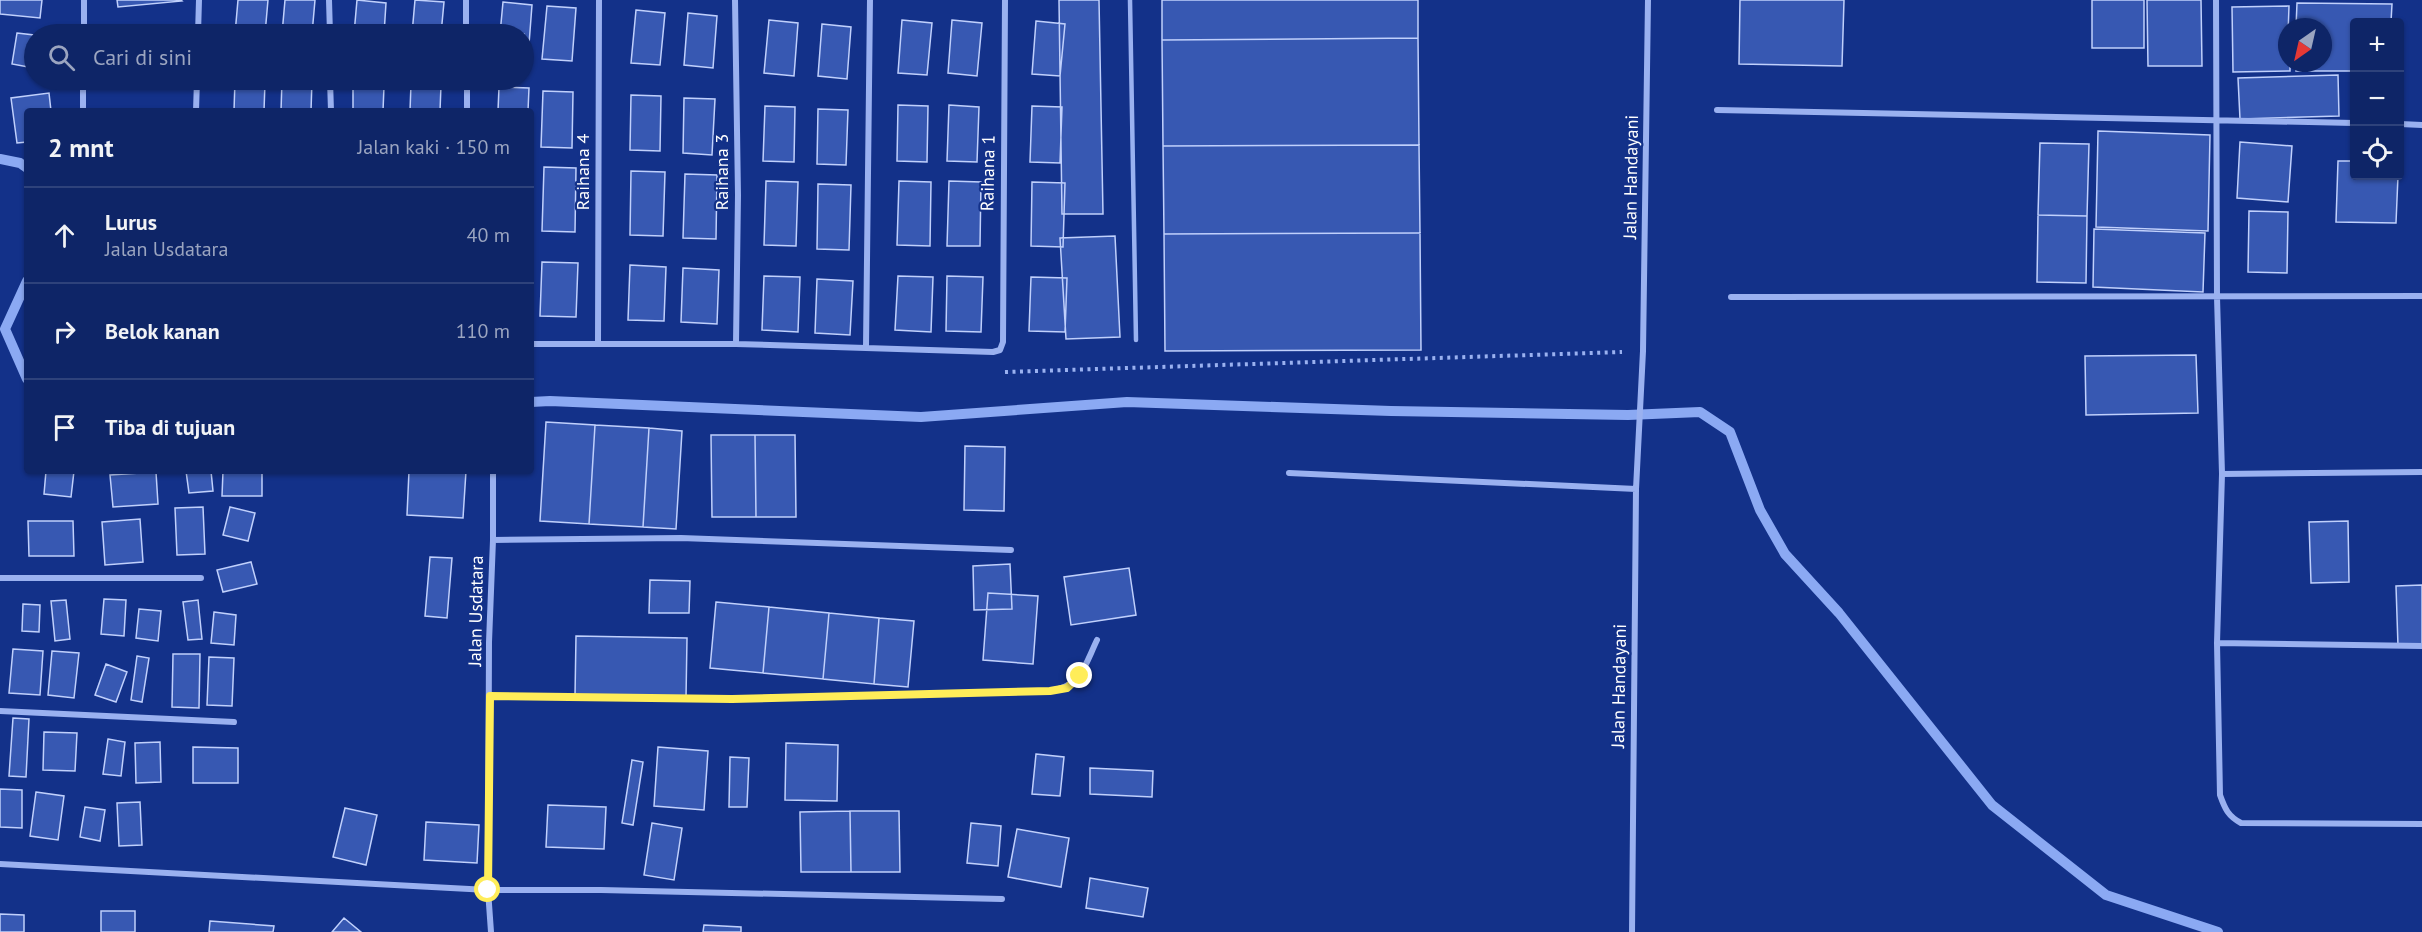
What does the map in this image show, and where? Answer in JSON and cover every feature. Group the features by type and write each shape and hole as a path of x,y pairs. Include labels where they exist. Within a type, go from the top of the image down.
{"street":[{"path":"84,0 84,24"},
{"path":"198,24 199,0"},
{"path":"329,0 330,24"},
{"path":"466,0 466,24"},
{"name":"Raihana 4","path":"598,344 599,0"},
{"name":"Raihana 3","path":"735,0 738,195 736,344"},
{"path":"534,344 736,344 866,348 870,0"},
{"name":"Raihana 1","path":"866,348 993,352 1002,347 1005,0"},
{"name":"Jalan Handayani","path":"1632,932 1636,489 1642,353 1648,0"},
{"path":"2216,0 2217,297 2222,474 2217,643 2220,795 2225,810 2241,823 2422,824"},
{"path":"83,90 83,108"},
{"path":"196,108 197,90"},
{"path":"330,90 331,108"},
{"path":"467,90 467,108"},
{"path":"1717,110 2350,123"},
{"path":"2404,124 2422,125"},
{"path":"1731,297 2422,296"},
{"path":"2222,474 2422,472"},
{"path":"1289,473 1636,489"},
{"name":"Jalan Usdatara","path":"491,932 488,890 489,642 493,474"},
{"path":"493,540 681,538 1011,550"},
{"path":"0,578 201,578"},
{"path":"490,696 732,699 1050,691 1067,688 1080,676 1097,640"},
{"path":"2217,643 2422,646"},
{"path":"0,711 234,722"},
{"path":"0,864 488,890 601,890 1002,899"}],"lane":[{"path":"1130,0 1136,340"}],"path":[{"path":"996,373 1642,353"}],"building":[{"path":"0,0 42,0 40,18 0,14"},
{"path":"117,0 181,0 182,1 118,7"},
{"path":"238,0 268,0 266,24 236,24"},
{"path":"285,0 315,0 313,24 283,24"},
{"path":"357,0 386,3 385,24 355,24"},
{"path":"415,0 444,2 442,24 413,24"},
{"path":"1059,0 1099,0 1103,214 1062,214"},
{"path":"1162,0 1418,0 1418,38 1162,40"},
{"path":"1740,0 1844,0 1842,66 1739,64"},
{"path":"2092,0 2144,0 2144,48 2092,48"},
{"path":"2147,0 2201,0 2202,66 2148,66"},
{"path":"503,2 532,5 531,24 501,24"},
{"path":"2297,3 2392,4 2391,18 2350,18 2350,71 2332,71 2332,18 2296,18"},
{"path":"547,6 576,8 572,61 542,59"},
{"path":"2289,6 2289,18 2278,18 2278,71 2233,72 2232,7"},
{"path":"636,10 665,13 660,65 631,63"},
{"path":"688,13 717,16 713,68 684,65"},
{"path":"769,20 798,23 794,76 764,73"},
{"path":"902,20 932,23 927,75 898,73"},
{"path":"952,20 982,23 977,76 948,73"},
{"path":"1036,21 1065,24 1060,76 1032,74"},
{"path":"822,24 851,27 847,79 818,76"},
{"path":"17,33 24,34 24,66 12,64"},
{"path":"1418,38 1419,145 1163,146 1162,40"},
{"path":"2338,75 2339,116 2240,119 2238,78"},
{"path":"235,90 265,90 264,108 234,108"},
{"path":"282,90 312,90 311,108 281,108"},
{"path":"353,90 384,90 383,108 353,108"},
{"path":"411,90 441,90 440,108 410,108"},
{"path":"499,90 529,90 528,108 498,108"},
{"path":"543,91 573,92 572,148 541,147"},
{"path":"49,93 51,108 24,108 24,142 17,143 11,98"},
{"path":"631,95 661,96 660,151 630,150"},
{"path":"684,98 715,99 712,155 683,153"},
{"path":"898,105 928,106 927,162 897,161"},
{"path":"949,105 979,107 977,162 947,161"},
{"path":"765,106 795,107 794,162 763,161"},
{"path":"1032,106 1062,107 1060,163 1030,162"},
{"path":"818,109 848,110 846,165 817,164"},
{"path":"2098,131 2210,135 2208,231 2096,227"},
{"path":"2240,142 2292,146 2288,202 2237,198"},
{"path":"2040,143 2089,144 2087,216 2038,215"},
{"path":"1419,145 1420,233 1164,234 1163,146"},
{"path":"2338,161 2350,161 2350,180 2398,180 2396,223 2336,222"},
{"path":"544,167 576,168 575,232 542,231"},
{"path":"631,171 665,172 663,236 630,235"},
{"path":"685,174 717,175 716,239 683,238"},
{"path":"766,181 798,182 796,246 764,245"},
{"path":"899,181 931,182 930,246 897,245"},
{"path":"949,181 981,182 980,246 947,246"},
{"path":"1032,182 1065,183 1063,247 1031,246"},
{"path":"818,184 851,185 849,250 817,249"},
{"path":"2249,211 2288,212 2287,273 2248,272"},
{"path":"2038,215 2087,216 2086,283 2037,282"},
{"path":"2094,229 2205,233 2203,292 2093,287"},
{"path":"1420,233 1421,350 1165,351 1164,234"},
{"path":"1115,236 1120,337 1066,339 1060,238"},
{"path":"542,262 578,263 576,317 540,316"},
{"path":"630,265 666,267 664,321 628,320"},
{"path":"683,268 719,270 717,324 681,322"},
{"path":"764,276 800,277 798,332 762,330"},
{"path":"898,276 933,277 931,332 895,330"},
{"path":"947,276 983,277 981,332 946,331"},
{"path":"1031,277 1067,278 1065,332 1029,331"},
{"path":"817,279 853,281 850,335 815,333"},
{"path":"2196,355 2198,413 2086,415 2085,356"},
{"path":"546,422 595,425 589,524 540,521"},
{"path":"595,425 649,428 643,527 589,524"},
{"path":"649,428 682,431 676,529 643,527"},
{"path":"711,435 755,435 756,517 712,517"},
{"path":"755,435 795,435 796,517 756,517"},
{"path":"965,446 1005,447 1004,511 964,510"},
{"path":"46,474 74,474 71,497 44,494"},
{"path":"156,474 158,504 113,507 110,475"},
{"path":"186,474 211,474 213,491 189,493"},
{"path":"223,474 262,474 262,496 222,496"},
{"path":"409,474 466,474 463,518 407,515"},
{"path":"203,507 205,554 177,555 175,508"},
{"path":"230,507 255,513 248,541 223,535"},
{"path":"140,519 143,562 105,565 102,522"},
{"path":"28,521 73,521 74,556 29,556"},
{"path":"2348,521 2349,582 2311,583 2309,522"},
{"path":"430,557 452,558 447,618 425,616"},
{"path":"251,562 257,584 223,592 217,570"},
{"path":"1010,564 1012,609 974,610 973,566"},
{"path":"1129,568 1136,615 1071,625 1064,577"},
{"path":"650,580 690,581 689,613 649,613"},
{"path":"2422,585 2422,645 2398,646 2396,586"},
{"path":"988,593 1038,596 1033,664 983,660"},
{"path":"104,599 126,600 124,636 101,634"},
{"path":"66,600 70,639 55,641 51,601"},
{"path":"198,600 202,639 188,640 183,602"},
{"path":"716,602 769,607 763,673 710,668"},
{"path":"23,604 40,605 39,632 22,631"},
{"path":"769,607 829,613 823,679 763,673"},
{"path":"139,609 161,611 158,641 136,638"},
{"path":"214,612 236,615 234,645 211,643"},
{"path":"829,613 879,618 874,684 823,679"},
{"path":"879,618 914,621 908,687 874,684"},
{"path":"576,636 687,638 686,698 575,696"},
{"path":"13,649 43,651 40,695 9,693"},
{"path":"52,651 79,653 74,698 48,695"},
{"path":"173,654 200,654 199,708 172,707"},
{"path":"137,656 149,658 142,702 131,700"},
{"path":"209,657 234,658 232,706 207,705"},
{"path":"106,664 127,672 116,702 95,695"},
{"path":"13,718 29,719 26,777 9,776"},
{"path":"44,732 77,733 75,771 43,770"},
{"path":"108,739 125,742 121,776 103,774"},
{"path":"160,742 161,782 136,783 135,743"},
{"path":"786,743 838,745 837,801 785,800"},
{"path":"193,747 238,748 238,783 193,783"},
{"path":"658,747 708,751 704,810 654,806"},
{"path":"1036,754 1064,757 1060,796 1032,794"},
{"path":"730,757 749,758 747,807 729,807"},
{"path":"632,760 643,762 633,825 622,823"},
{"path":"1090,768 1153,771 1152,797 1090,794"},
{"path":"0,789 22,790 22,828 0,827"},
{"path":"36,792 64,796 58,840 30,836"},
{"path":"140,802 142,845 119,846 117,803"},
{"path":"548,805 606,807 604,849 546,847"},
{"path":"85,807 105,810 100,841 80,837"},
{"path":"345,808 377,815 366,865 333,857"},
{"path":"850,811 899,811 900,872 851,872"},
{"path":"850,811 851,872 801,872 800,812"},
{"path":"426,822 479,825 477,863 424,860"},
{"path":"652,823 682,828 674,880 644,875"},
{"path":"971,823 1001,826 998,866 967,863"},
{"path":"1017,829 1069,838 1061,887 1008,877"},
{"path":"1090,878 1148,888 1143,917 1086,908"},
{"path":"101,911 135,911 135,932 101,932"},
{"path":"0,914 24,915 24,932 0,932"},
{"path":"344,918 361,932 332,932"},
{"path":"210,921 274,926 273,932 209,932"},
{"path":"704,925 741,927 741,932 703,932"}],"waterway":[{"path":"0,159 24,166"},
{"path":"24,288 5,329 24,372"},
{"path":"534,402 921,417 1127,402 1391,411 1628,415 1700,412 1730,432 1760,510 1785,554 1839,613 1992,805 2106,895 2218,932"}],"route":[{"path":"488,890 490,696 732,699 1050,691 1067,688 1080,676"}]}
